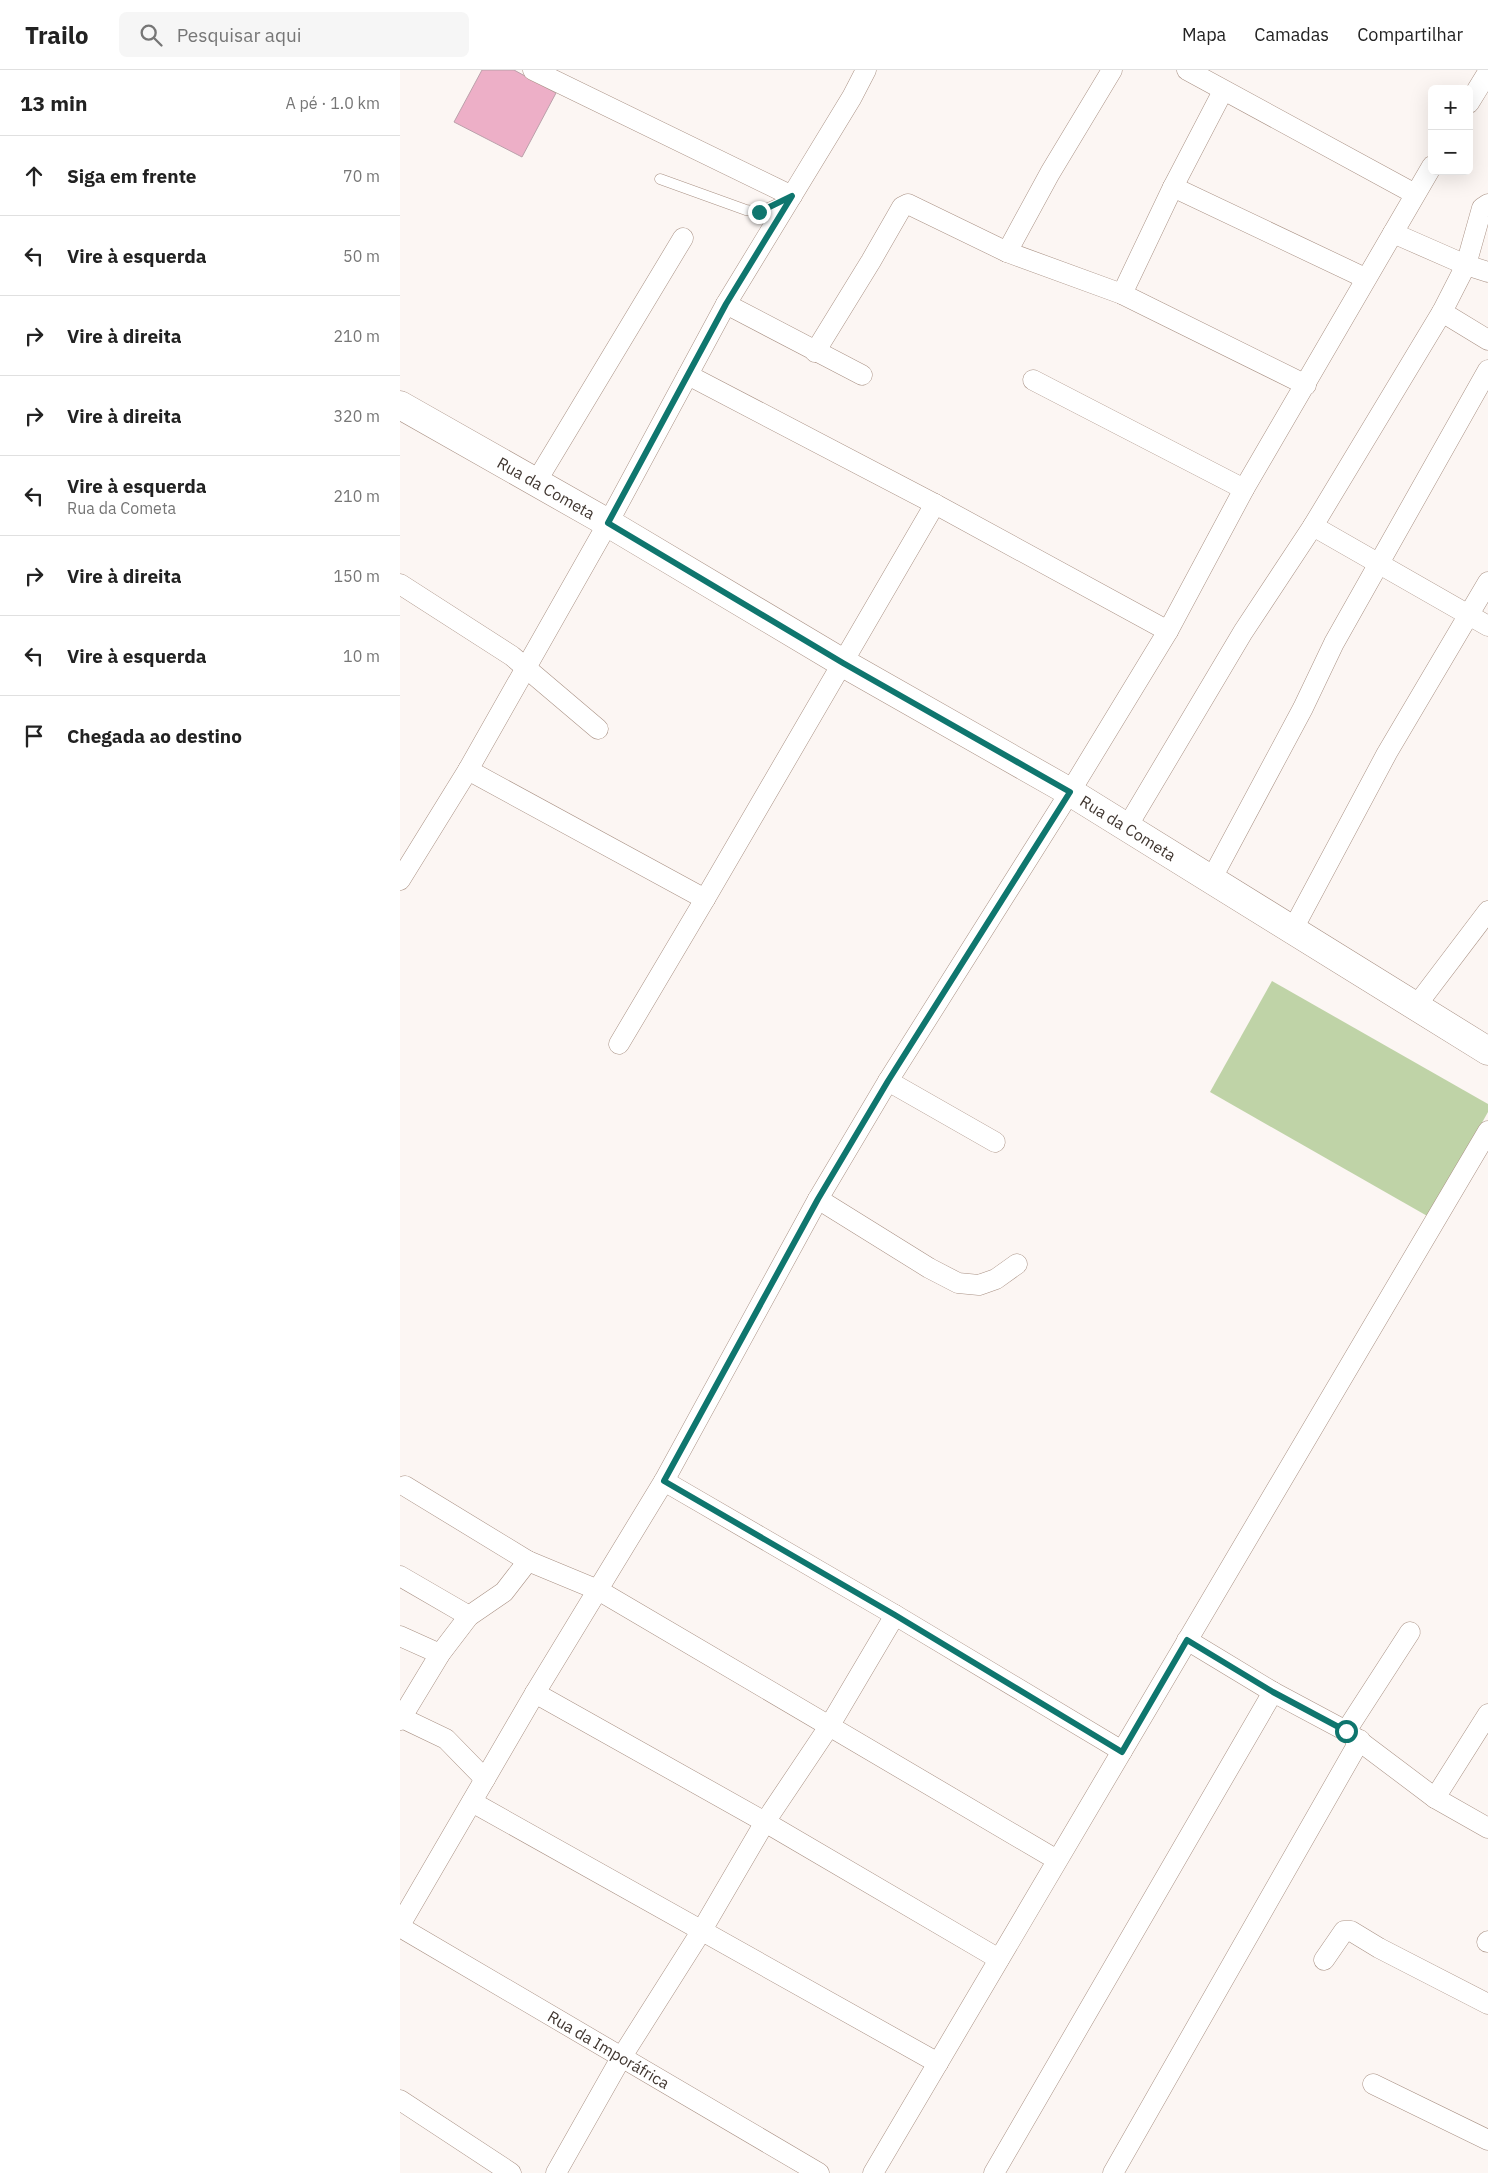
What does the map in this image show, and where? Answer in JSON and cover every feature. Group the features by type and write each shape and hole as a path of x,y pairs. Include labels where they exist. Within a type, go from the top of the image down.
{"street":[{"path":"533,70 792,196"},
{"path":"400,880 468,770 526,668 608,523 726,304 866,70"},
{"path":"1007,252 1050,173 1112,70"},
{"path":"1187,70 1217,81 1415,194"},
{"path":"1473,96 1488,72"},
{"path":"1122,294 1173,187 1217,81"},
{"path":"400,1926 535,1693 664,1481 818,1199 888,1081 1070,792 1168,631 1244,490 1306,385 1365,278 1428,173"},
{"path":"1173,187 1365,278"},
{"path":"815,352 902,207 908,204 1007,252 1122,294 1306,385"},
{"path":"1127,827 1243,632 1313,526 1442,312 1466,264 1482,208 1488,204"},
{"path":"1393,233 1488,272"},
{"path":"536,482 683,238"},
{"path":"726,304 862,375"},
{"path":"1442,312 1488,340"},
{"path":"1212,878 1303,708 1334,643 1380,565 1488,370"},
{"path":"688,375 935,504 1168,631"},
{"path":"1033,380 1244,490"},
{"name":"Rua da Cometa","path":"400,405 608,523 843,663 1070,792 1293,928 1488,1051"},
{"path":"618,1044 705,899 935,504"},
{"path":"1313,526 1488,626"},
{"path":"1293,928 1387,753 1488,582"},
{"path":"402,591 496,645 598,729"},
{"path":"468,770 705,899"},
{"path":"1416,1006 1488,911"},
{"path":"888,1081 996,1142"},
{"path":"873,2173 1488,1131"},
{"path":"818,1199 929,1268 958,1283 979,1285 996,1279 1017,1264"},
{"path":"664,1481 895,1615 1122,1752"},
{"path":"405,1486 528,1561 598,1590 1057,1860"},
{"path":"485,1779 446,1739 400,1718 440,1654 469,1616 504,1592 528,1561"},
{"path":"400,1576 469,1616"},
{"path":"556,2173 621,2058 702,1930 765,1822 830,1725 895,1615"},
{"path":"1113,2173 1410,1632"},
{"path":"400,1636 440,1654"},
{"path":"1187,1640 1273,1692 1353,1736 1435,1798 1488,1828"},
{"path":"994,2173 1273,1692"},
{"path":"535,1693 765,1822 999,1959"},
{"path":"1435,1798 1488,1714"},
{"path":"472,1802 938,2063"},
{"name":"Rua da Imporáfrica","path":"400,1926 819,2173"},
{"path":"1324,1960 1340,1935 1344,1931 1351,1931 1379,1948 1488,2004"},
{"path":"1373,2084 1488,2140"},
{"path":"400,2100 458,2136 511,2173"}],"lane":[{"path":"660,179 746,210 759,212 792,196"}],"green space":[{"path":"1272,981 1488,1104 1488,1112 1429,1217 1210,1092"}],"building":[{"path":"482,70 514,70 556,93 522,157 454,122"}],"route":[{"path":"759,212 792,196 726,304 608,523 843,663 1070,792 946,992 888,1081 818,1199 664,1481 895,1615 1122,1752 1187,1640 1273,1692 1346,1731"}]}
